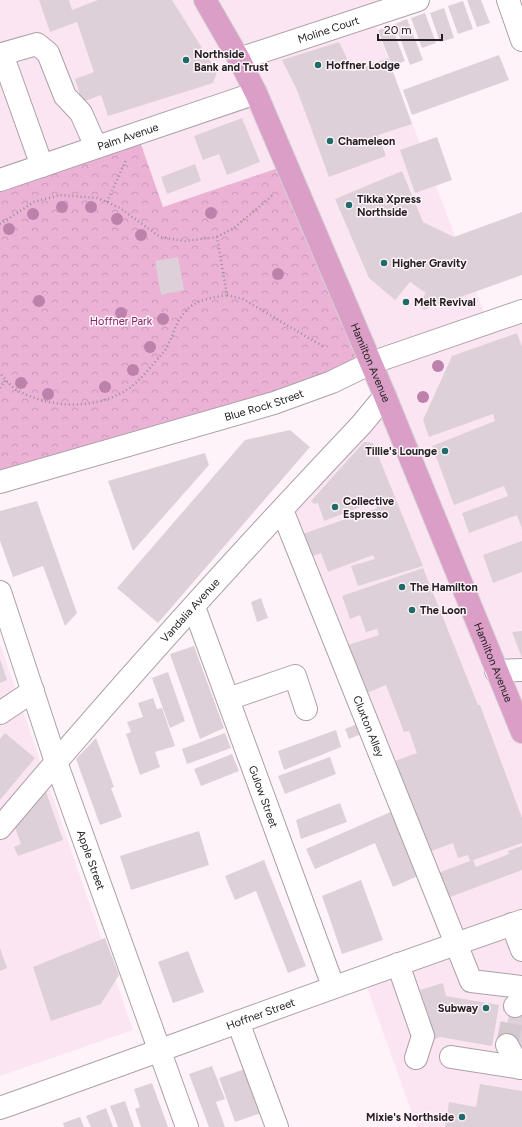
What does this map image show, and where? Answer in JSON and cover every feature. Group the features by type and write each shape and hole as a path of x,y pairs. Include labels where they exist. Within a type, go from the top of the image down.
{"main road":[{"name":"Hamilton Avenue","path":"205,0 239,59 256,93 384,396 522,732"}],"street":[{"name":"Moline Court","path":"239,59 418,0"},
{"path":"508,0 522,40"},
{"path":"42,166 1,54 37,44 48,53 65,96 81,113 96,147"},
{"name":"Palm Avenue","path":"0,180 256,93"},
{"name":"Blue Rock Street","path":"0,482 274,403 332,382 370,363 522,311"},
{"name":"Vandalia Avenue","path":"0,828 56,762 194,606 361,425 384,396"},
{"name":"Cluxton Alley","path":"282,510 471,981 520,998"},
{"name":"Apple Street","path":"0,592 56,762 187,1127"},
{"name":"Gulow Street","path":"194,606 333,986"},
{"path":"496,670 522,670"},
{"path":"228,699 295,676 306,709"},
{"path":"0,713 33,691"},
{"path":"517,922 522,950"},
{"name":"Hoffner Street","path":"0,1108 160,1052 333,986 517,922"},
{"path":"398,964 423,1036 416,1058"},
{"path":"238,1022 277,1127"},
{"path":"451,1057 519,1062"}],"path":[{"path":"107,202 137,133"},
{"path":"0,224 34,202 60,195 97,198 120,208 160,237 185,241 217,237 234,228 274,194"},
{"path":"217,237 227,295"},
{"path":"0,373 16,390 50,404 71,405 107,399 129,389 163,352 178,319 191,306 207,299 227,295 243,299 324,347"},
{"path":"0,388 6,380"}],"shaded area":[{"path":"0,0 388,0 370,16 377,30 488,323 522,311 522,1127 417,1127 363,976 457,944 282,510 384,396 286,166 163,207 137,134 0,180"},
{"path":"0,644 133,1030 0,1076"}],"green space":[{"name":"Hoffner Park","path":"137,133 163,207 287,165 371,363 0,482 0,180"}],"building":[{"path":"39,0 69,0 72,10 98,0 172,0 217,72 213,83 108,116 101,95 82,102 75,79 94,72 77,22 50,32"},
{"path":"467,0 481,0 490,23 477,27"},
{"path":"463,1 473,29 458,34 448,6"},
{"path":"444,8 454,38 440,42 430,13"},
{"path":"425,13 436,43 422,48 411,18"},
{"path":"407,19 423,60 410,65 395,24"},
{"path":"391,25 405,61 392,66 378,30"},
{"path":"339,42 353,71 388,58 412,124 378,135 386,156 329,177 297,90 282,60"},
{"path":"499,55 509,80 412,115 403,90"},
{"path":"242,118 260,162 227,175 219,154 203,160 194,136"},
{"path":"437,137 452,180 415,193 400,150"},
{"path":"195,164 201,181 167,194 161,177"},
{"path":"402,171 423,222 454,237 522,212 522,275 424,310 418,304 426,293 410,282 395,300 369,278 335,199"},
{"path":"178,257 184,290 161,295 155,261"},
{"path":"517,333 522,347 522,529 517,515 469,533 462,513 508,496 504,486 454,505 432,446 495,421 493,414 429,437 423,420 452,356"},
{"path":"290,430 310,447 158,623 117,588 245,440"},
{"path":"364,442 373,443 423,566 358,586 351,566 375,559 373,555 328,572 321,553 305,559 297,536 377,508 374,502 324,521 318,503 314,504 311,501"},
{"path":"205,453 209,465 133,551 108,481"},
{"path":"37,501 77,613 65,626 43,566 13,577 0,541 0,511"},
{"path":"522,541 522,572 493,583 483,555"},
{"path":"423,568 478,705 480,705 522,818 522,843 473,860 476,867 509,854 508,851 522,846 522,870 445,899 435,874 470,861 468,855 458,858 453,843 426,853 412,806 395,761 417,753 409,731 404,732 386,685 367,693 348,645 379,635 377,629 366,632 360,615 350,619 342,596"},
{"path":"261,598 268,618 257,622 251,602"},
{"path":"522,631 522,658 512,632"},
{"path":"194,646 224,728 200,739 170,654"},
{"path":"0,659 7,680 0,683"},
{"path":"168,672 185,721 170,728 152,678"},
{"path":"153,698 157,709 162,708 175,746 155,752 160,767 140,775 126,734 131,732 127,722 143,717 138,703"},
{"path":"360,723 364,733 349,739 345,729"},
{"path":"336,730 341,747 284,770 278,751"},
{"path":"5,733 35,758 0,800 0,739"},
{"path":"225,733 231,748 187,764 182,749"},
{"path":"96,738 114,787 111,788 122,817 100,825 76,759"},
{"path":"232,754 239,771 201,786 194,769"},
{"path":"330,757 336,774 285,794 278,776"},
{"path":"45,789 63,840 18,856 14,847 21,844 14,825"},
{"path":"340,803 347,822 301,839 296,820"},
{"path":"395,810 422,874 393,887 375,843 315,869 306,849"},
{"path":"199,831 209,865 131,890 120,856"},
{"path":"264,860 306,966 288,973 256,891 235,900 225,876"},
{"path":"361,880 383,940 342,954 322,896"},
{"path":"105,938 119,975 101,1004 51,1021 33,967"},
{"path":"0,948 7,968 0,971"},
{"path":"188,951 204,992 173,1003 158,962"},
{"path":"443,983 446,996 499,1005 492,1046 440,1037 435,1039 420,990"},
{"path":"511,1005 522,1007 522,1048 503,1044"},
{"path":"212,1066 225,1099 216,1102 225,1127 209,1127 189,1074"},
{"path":"248,1068 264,1112 235,1122 219,1078"},
{"path":"152,1083 168,1127 141,1127 135,1109 140,1107 134,1089"},
{"path":"480,1084 522,1091 522,1127 445,1127 449,1102 476,1107"},
{"path":"125,1101 134,1127 118,1127 110,1106"},
{"path":"106,1108 113,1127 91,1127 86,1116"},
{"path":"80,1117 84,1127 64,1127 63,1123"}],"tunnel":[{"path":"507,1045 515,1006"}],"place":[{"name":"Northside Bank and Trust","path":"186,60"},
{"name":"Hoffner Lodge","path":"318,65"},
{"name":"Chameleon","path":"330,141"},
{"name":"Tikka Xpress Northside","path":"349,205"},
{"name":"Higher Gravity","path":"384,263"},
{"name":"Melt Revival","path":"406,302"},
{"name":"Tillie's Lounge","path":"445,451"},
{"name":"Collective Espresso","path":"335,507"},
{"name":"The Hamilton","path":"402,587"},
{"name":"The Loon","path":"412,610"},
{"name":"Subway","path":"486,1008"},
{"name":"Mixie's Northside","path":"462,1117"}]}
